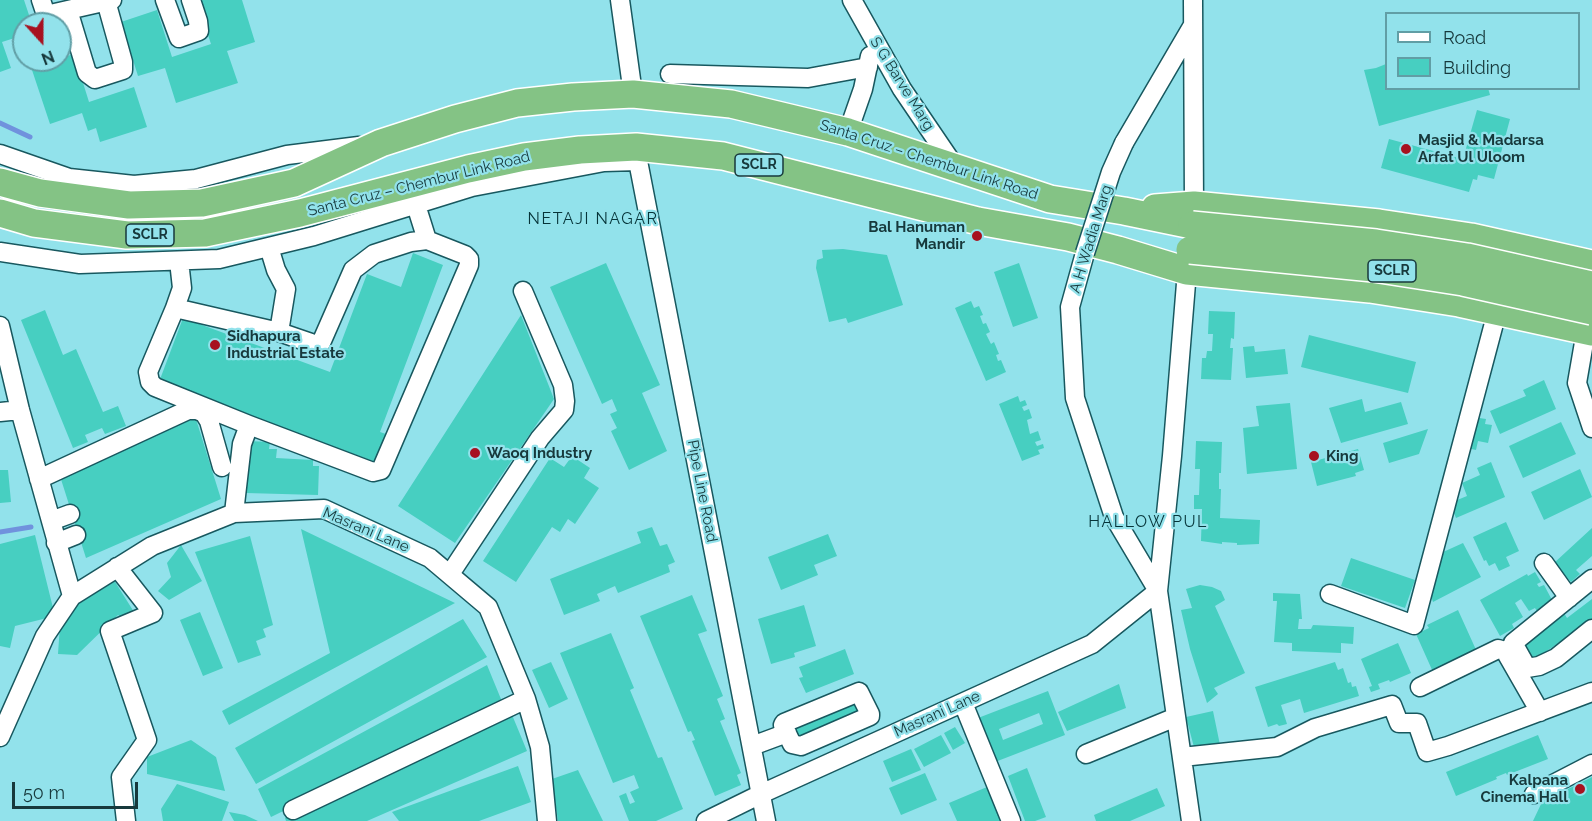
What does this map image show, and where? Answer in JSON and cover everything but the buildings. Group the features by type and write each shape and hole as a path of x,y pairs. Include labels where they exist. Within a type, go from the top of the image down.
{"highway":[{"name":"Santa Cruz – Chembur Link Road","path":"0,182 40,194 129,205 202,203 294,183 381,143 455,119 517,103 633,94 730,104 848,132 1050,199 1124,211 1191,238"},
{"name":"Santa Cruz – Chembur Link Road","path":"0,213 34,223 127,236 206,233 336,217 468,169 524,157 580,150 723,156 978,221 1068,237 1118,250 1191,238"},
{"name":"SCLR","path":"1191,238 1388,245 1467,257 1591,270"},
{"name":"SCLR","path":"1191,238 1463,282 1585,325"},
{"path":"1191,238 1370,289 1585,325 1591,270"}],"street":[{"path":"41,0 46,15 68,10 109,1 123,70 95,80 87,73 68,10"},
{"path":"165,0 179,38 199,31 191,0"},
{"path":"620,0 633,94"},
{"name":"S G Barve Marg","path":"852,0 902,88 955,167"},
{"path":"1189,820 1158,591 1191,238 1193,0"},
{"name":"A H Wadia Marg","path":"1158,591 1114,518 1075,398 1070,307 1085,253 1124,143 1194,24"},
{"path":"848,132 863,89 875,41"},
{"path":"670,74 808,78 868,67"},
{"path":"0,154 69,178 134,185 196,179 287,155 381,143"},
{"path":"0,252 80,264 219,259 269,247 336,217 416,204 472,187 637,154"},
{"name":"Pipe Line Road","path":"637,154 766,821"},
{"path":"416,204 427,240"},
{"path":"175,308 279,332 314,344 321,343 352,270 374,254 411,242 427,240 465,255 470,265 381,470 373,472 249,425 155,387 150,382 148,372 182,288 179,261"},
{"path":"269,247 276,270 286,289 279,332"},
{"path":"450,574 540,438 564,410 563,386 523,291"},
{"path":"1330,594 1414,625 1497,312"},
{"path":"1585,325 1577,383 1592,428"},
{"path":"0,326 20,410 72,596"},
{"path":"0,412 20,410"},
{"path":"41,483 188,411 197,410 204,413 209,421 220,461 241,451"},
{"path":"234,513 241,451 249,425"},
{"path":"41,483 60,482"},
{"name":"Masrani Lane","path":"0,737 45,636 72,596 152,546 234,513 324,509 430,558 488,607 526,699 540,747 548,821"},
{"path":"51,521 70,514"},
{"path":"57,543 76,535"},
{"path":"1544,563 1569,598"},
{"path":"117,567 153,613 110,631 147,740 120,777 126,821"},
{"path":"1592,579 1513,643 1527,668 1539,666 1556,658 1592,629"},
{"name":"Masrani Lane","path":"706,821 1092,644 1158,591"},
{"path":"1420,687 1498,649 1505,651 1540,712"},
{"path":"860,692 870,716 816,739 796,746 790,741 784,723 860,692"},
{"path":"1182,758 1277,747 1315,728 1392,705 1399,723 1417,723 1427,752 1592,692"},
{"path":"293,810 526,699"},
{"path":"963,703 1011,821"},
{"path":"1086,754 1176,717"},
{"path":"752,746 787,733"},
{"path":"816,739 828,764"},
{"path":"1534,794 1592,764"}],"waterway":[{"path":"0,123 30,137"},
{"path":"0,532 31,527"}],"place":[{"name":"Masjid & Madarsa Arfat Ul Uloom","path":"1406,149"},
{"name":"Bal Hanuman Mandir","path":"977,236"},
{"name":"Sidhapura Industrial Estate","path":"215,345"},
{"name":"Waoq Industry","path":"475,453"},
{"name":"King","path":"1314,456"},
{"name":"Kalpana Cinema Hall","path":"1580,789"}],"district":[{"name":"NETAJI NAGAR","path":"593,219"},
{"name":"HALLOW PUL","path":"1148,522"}]}
